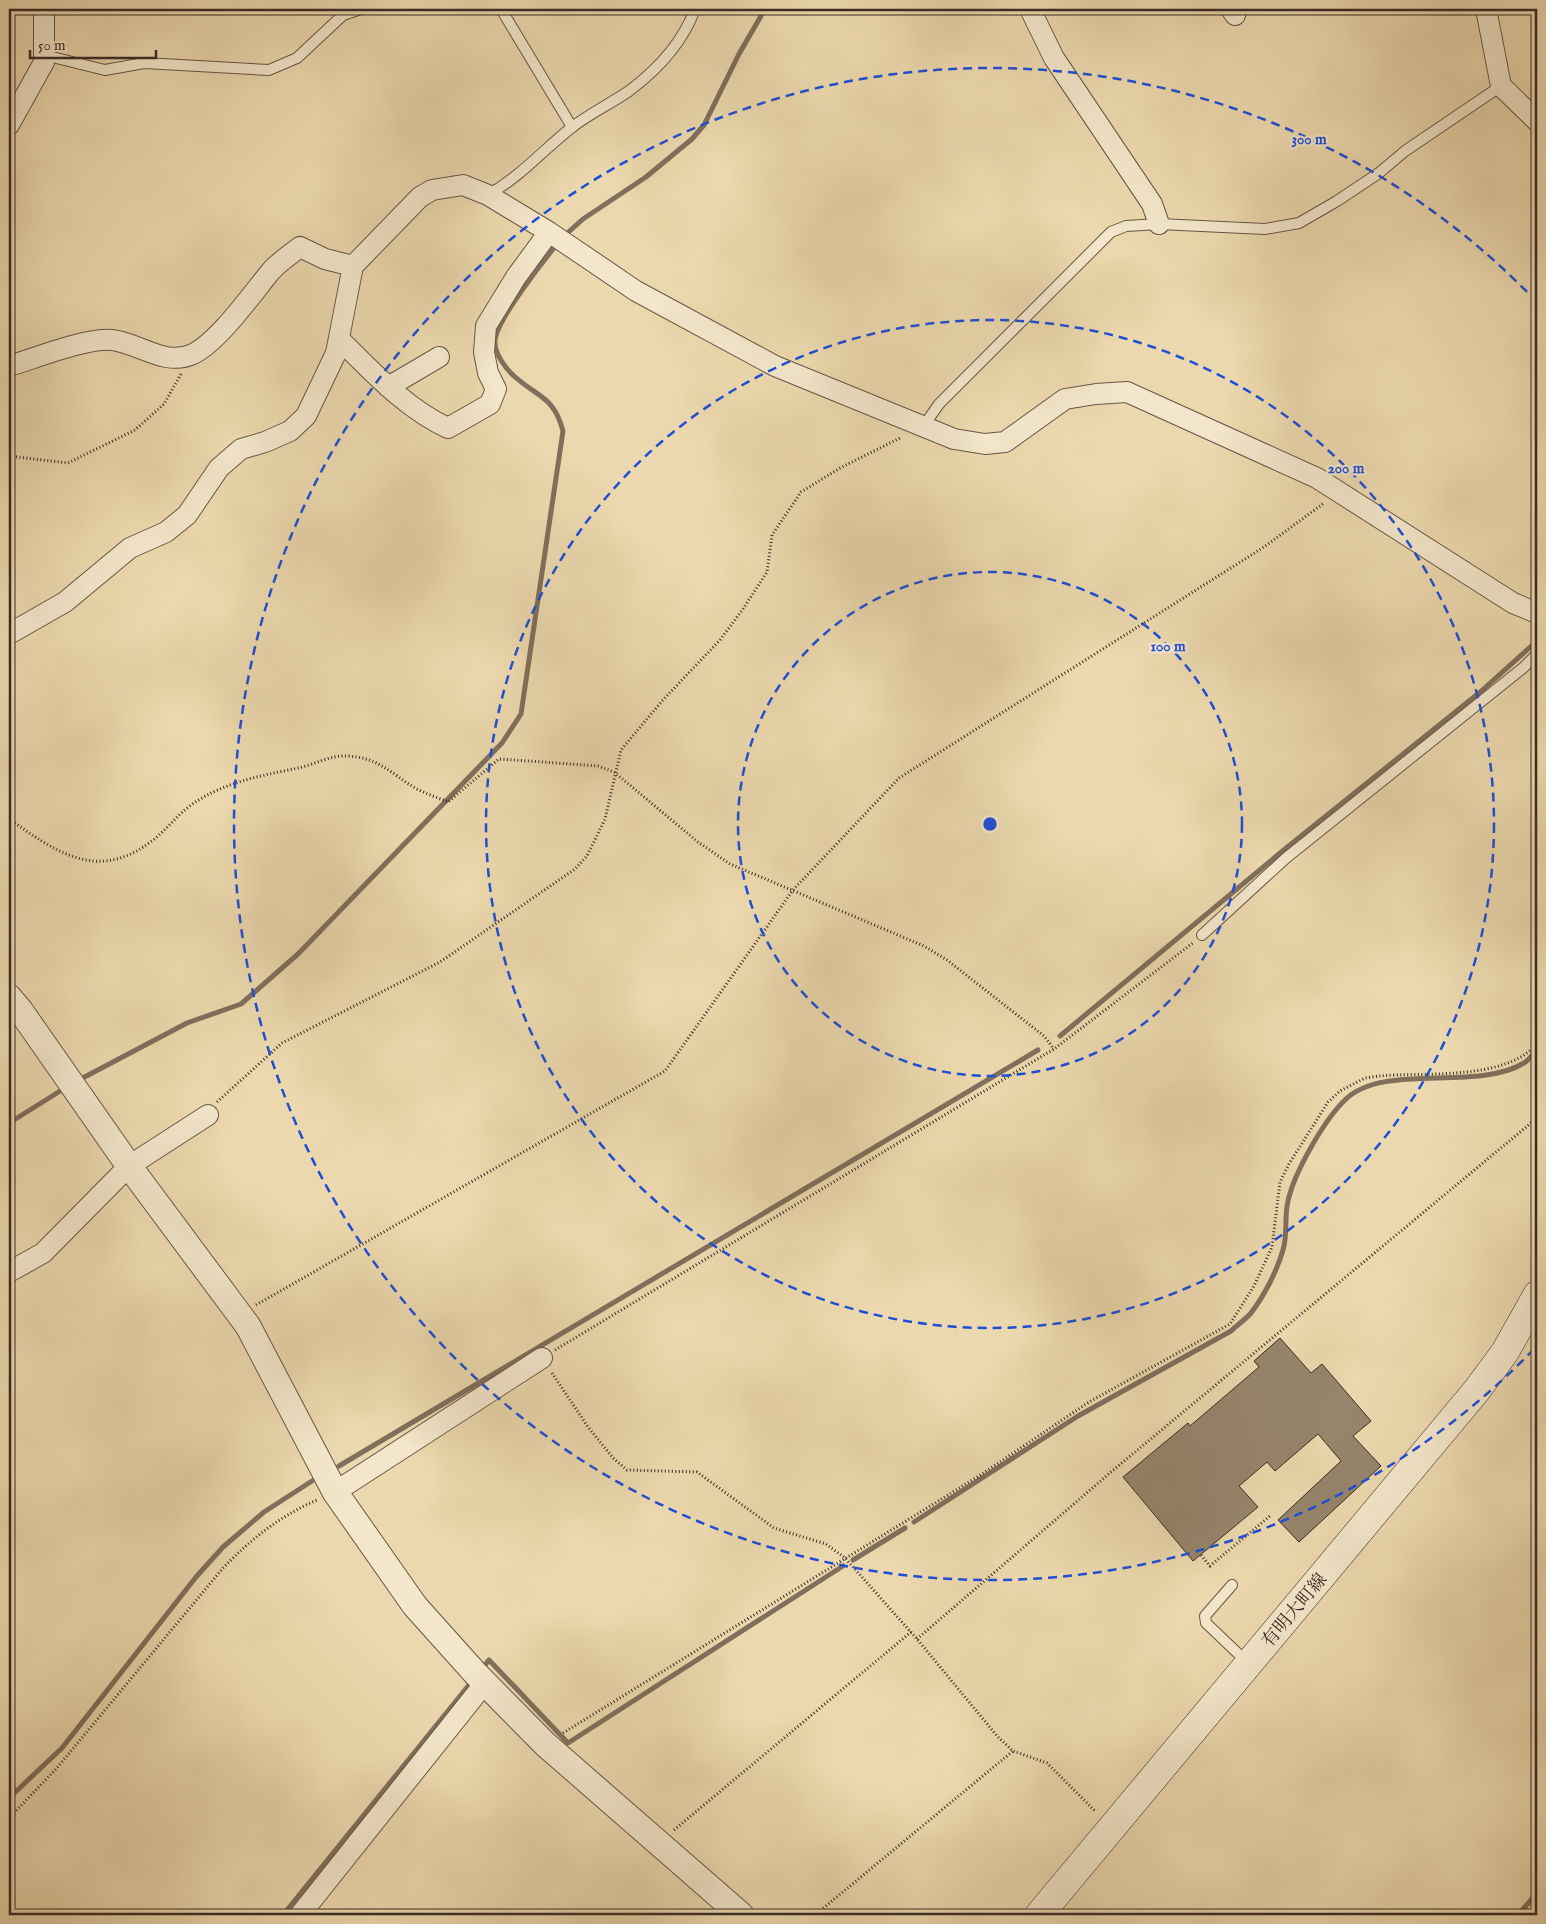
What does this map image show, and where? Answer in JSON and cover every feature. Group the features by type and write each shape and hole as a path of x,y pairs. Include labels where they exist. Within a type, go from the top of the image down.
{"main road":[{"name":"有明大町線","path":"1039,1915 1478,1390 1505,1352 1537,1296"}],"street":[{"path":"9,125 44,62 44,9"},
{"path":"1030,9 1054,58 1114,144 1152,204 1159,224"},
{"path":"1486,9 1501,86 1537,121"},
{"path":"9,634 65,602 130,548 166,532 187,514 219,468 241,449 290,432 306,416 336,354 353,266 420,197 432,190 463,185 488,195 549,232 636,291 775,366 923,427 954,439 985,444 1005,442 1065,399 1127,392 1308,474 1513,603 1537,613"},
{"path":"339,339 388,387 432,420 448,428 490,404 496,389 488,372 484,352 486,326 516,277 549,232"},
{"path":"9,366 95,341 113,340 167,358 192,354 211,340 260,288 272,270 300,247 325,259 353,266"},
{"path":"388,387 439,357"},
{"path":"9,997 129,1166 248,1326 335,1492 416,1606 485,1684 545,1744 741,1915"},
{"path":"9,1272 43,1253 129,1166 208,1115"},
{"path":"335,1492 542,1358"},
{"path":"300,1915 485,1684"}],"lane":[{"path":"44,55 105,70 144,63 269,70 297,58 343,15 360,9"},
{"path":"501,9 572,127"},
{"path":"488,195 511,182 572,127 630,90 671,52 689,26 695,9"},
{"path":"923,427 939,404 1103,238 1117,228 1159,224 1265,229 1299,223 1337,202 1379,173 1404,151 1501,86"},
{"path":"1202,935 1286,858 1523,668 1537,654"},
{"path":"1232,1585 1205,1616 1206,1623 1249,1664"}],"path":[{"path":"9,456 68,464 135,430 164,404 192,354"},
{"path":"208,1115 214,1106 282,1043 440,962 575,869 587,856 605,818 614,772 621,750 662,701 720,640 743,609 767,572 772,534 801,492 840,468 923,427"},
{"path":"239,1315 665,1071 793,890 899,778 1264,547 1338,492"},
{"path":"9,819 43,842 77,860 100,863 122,858 148,844 190,806 215,790 246,780 344,756 378,762 417,788 448,802 499,759 598,766 614,772 698,842 730,864 924,946 947,960 1044,1036 1054,1049"},
{"path":"1112,1828 1047,1763 1012,1751 998,1737 917,1639 845,1558 826,1544 774,1528 697,1472 627,1470 613,1458 588,1427 542,1358 1054,1049 1202,935"},
{"path":"545,1744 982,1474 1089,1402 1230,1324 1254,1286 1272,1247 1280,1182 1314,1122 1328,1102 1340,1091 1366,1078 1379,1076 1500,1067 1522,1056 1537,1044"},
{"path":"917,1639 1111,1472 1537,1118"},
{"path":"9,1818 56,1769 223,1568 246,1544 290,1511 335,1492"},
{"path":"1201,1555 1210,1566 1271,1515"},
{"path":"659,1843 911,1632"},
{"path":"815,1915 1012,1751"}],"building":[{"path":"1280,1338 1311,1373 1322,1364 1371,1421 1353,1436 1381,1466 1299,1542 1278,1520 1341,1461 1318,1434 1275,1471 1267,1462 1239,1486 1258,1507 1193,1561 1123,1477 1188,1423 1190,1426 1259,1367 1254,1361"}],"waterway":[{"path":"563,237 583,219 646,177 692,139 704,125 739,54 765,9"},
{"path":"77,1081 187,1023 241,1004 298,954 502,743 521,714 563,431 559,419 550,404 522,383 504,365 497,352 495,343 497,334 510,307 558,243"},
{"path":"1060,1036 1280,853 1479,693 1537,641"},
{"path":"339,1466 1038,1050"},
{"path":"914,1522 1078,1416 1231,1331 1249,1316 1274,1275 1283,1250 1288,1201 1296,1176 1319,1133 1345,1100 1362,1089 1382,1082 1406,1079 1481,1076 1504,1071 1524,1063 1537,1050"},
{"path":"9,1123 65,1088"},
{"path":"9,1798 62,1748 196,1577 223,1547 264,1512 312,1481"},
{"path":"853,1560 905,1528"},
{"path":"481,1670 489,1660 568,1743 843,1566"},
{"path":"283,1915 473,1680"},
{"path":"1518,1915 1537,1893"}]}
